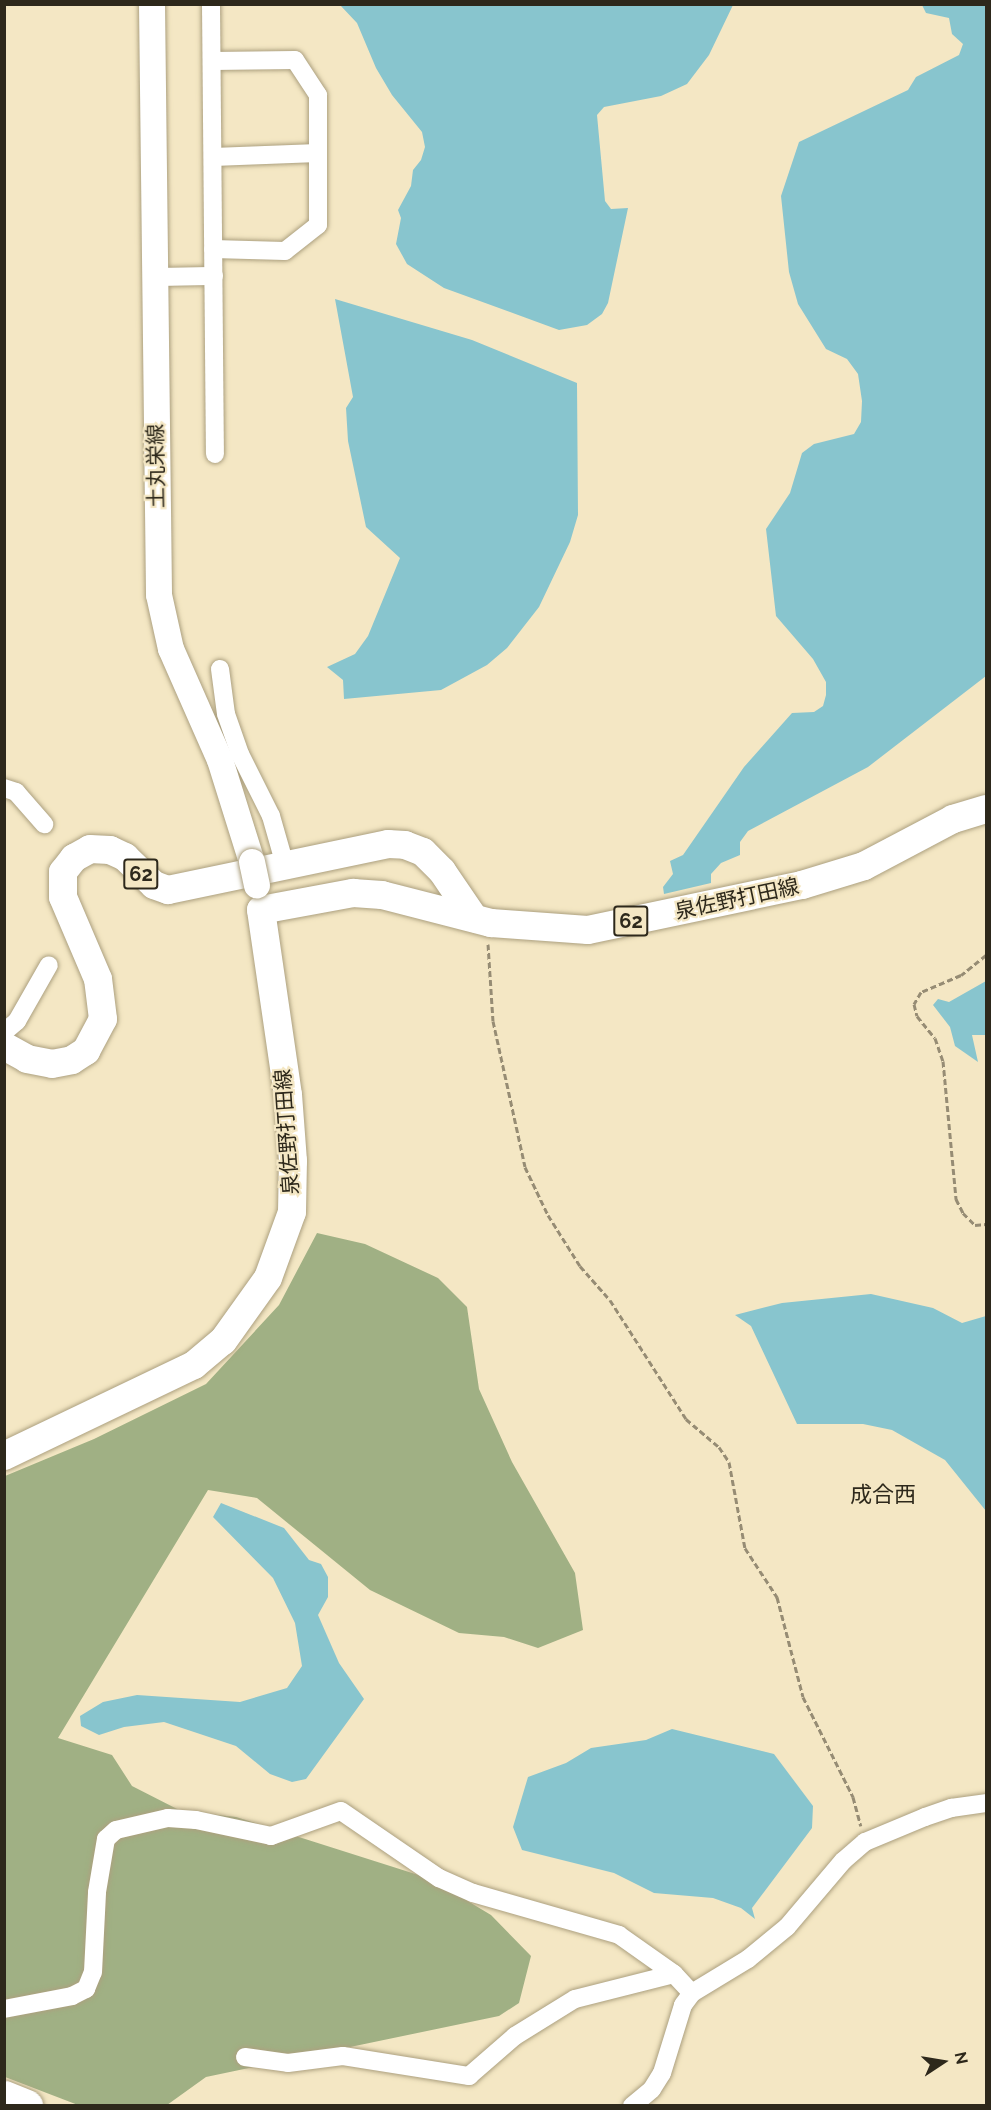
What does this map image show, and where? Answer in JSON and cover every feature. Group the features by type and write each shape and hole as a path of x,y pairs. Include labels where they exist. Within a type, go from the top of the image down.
{"highway":[{"path":"4,2097 26,2106"}],"main road":[{"name":"土丸栄線","path":"152,4 159,595 171,649 220,760 257,886"},
{"name":"泉佐野打田線","path":"4,1456 194,1365 223,1341 268,1278 292,1212 293,1161 288,1095 257,886 382,895 479,919 588,930 802,885 864,866 953,819 987,809"},
{"name":"62","path":"4,1046 27,1059 52,1064 72,1059 86,1051 103,1019 98,979 63,897 63,872 74,858 90,849 110,850 124,857 154,885 168,890 388,844 405,845 423,852 442,871 479,919"}],"street":[{"path":"212,4 215,454"},
{"path":"212,61 295,60 318,95 318,225 285,250 213,249"},
{"path":"213,157 318,153"},
{"path":"154,277 214,276"},
{"path":"220,669 226,714 240,754 271,816 285,865"},
{"path":"4,788 16,792 44,824"},
{"path":"4,1032 17,1021 49,965"},
{"path":"632,2106 652,2089 662,2073 682,2005 692,1993 748,1959 787,1927 843,1861 866,1842 951,1808 987,1803"},
{"path":"4,2009 72,1996 86,1989 93,1972 97,1892 106,1839 116,1830 168,1818 196,1820 270,1836 341,1811 439,1878 473,1893 619,1935 674,1974 692,1993"},
{"path":"244,2057 288,2063 343,2056 469,2076 515,2036 574,1999 674,1974"}],"path":[{"path":"479,919 493,1021 525,1167 548,1215 580,1266 610,1300 686,1419 719,1447 729,1462 745,1548 777,1597 803,1697 853,1797 866,1842"},
{"path":"987,955 961,975 921,992 914,1004 917,1017 935,1038 943,1061 956,1199 963,1213 975,1225 987,1224"}],"green space":[{"path":"317,1233 365,1244 438,1278 467,1307 479,1389 512,1462 575,1573 583,1630 538,1648 504,1637 459,1633 370,1590 257,1498 208,1490 58,1738 112,1755 132,1786 181,1811 236,1817 431,1879 491,1915 531,1956 519,2003 499,2016 206,2077 167,2105 78,2105 5,2077 5,1476 94,1439 206,1384 279,1305"}],"water":[{"path":"340,5 733,5 709,55 687,84 661,96 604,107 597,115 605,201 611,209 628,208 608,303 602,314 587,325 559,330 444,288 407,264 396,244 401,218 398,210 411,186 413,170 421,160 425,147 422,132 392,95 376,68 357,23"},
{"path":"922,5 986,5 986,676 868,767 748,831 740,842 740,855 721,863 711,874 711,883 664,894 663,887 673,874 670,861 683,855 744,767 792,713 814,712 823,706 826,682 813,659 776,616 766,529 790,493 802,453 814,444 854,434 861,422 862,401 858,374 847,359 826,349 798,304 789,272 781,196 799,142 908,90 916,77 959,55 963,44 952,34 949,18 926,13"},
{"path":"335,299 472,340 577,383 578,515 570,542 539,607 507,648 487,665 441,690 344,699 343,680 327,667 355,654 368,636 400,558 366,527 348,441 346,408 353,397"},
{"path":"986,981 986,1035 972,1035 978,1062 955,1046 950,1027 933,1005 938,999 949,1002"},
{"path":"871,1294 933,1308 962,1323 986,1316 986,1511 945,1460 892,1430 863,1424 797,1424 751,1326 735,1315 782,1303"},
{"path":"221,1503 284,1528 309,1560 321,1564 328,1577 328,1597 318,1615 339,1663 364,1699 306,1779 292,1782 270,1774 236,1746 164,1722 124,1727 99,1735 81,1726 80,1716 103,1702 137,1695 240,1702 287,1688 302,1666 295,1623 273,1578 213,1517"},
{"path":"672,1729 774,1754 813,1806 812,1828 752,1908 755,1919 741,1908 713,1898 654,1893 614,1873 522,1850 513,1827 528,1777 566,1763 591,1748 646,1740"}],"district":[{"name":"成合西","path":"883,1495"}]}
